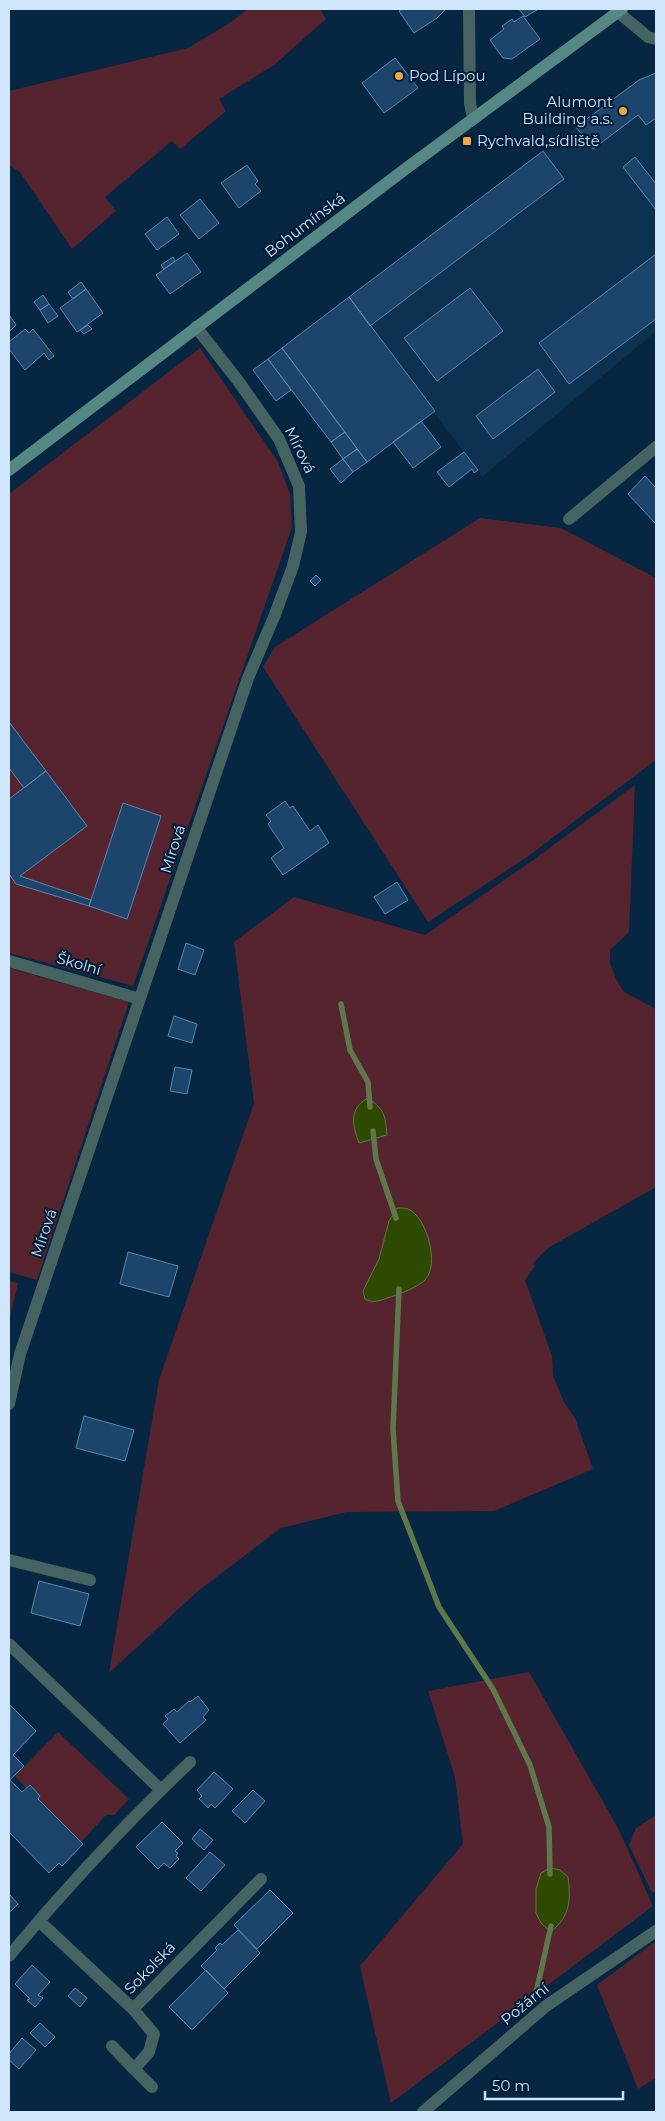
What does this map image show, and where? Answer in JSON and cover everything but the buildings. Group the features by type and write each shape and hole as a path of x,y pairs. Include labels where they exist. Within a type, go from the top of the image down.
{"main road":[{"name":"Bohumínská","path":"9,470 196,327 620,10"}],"street":[{"path":"469,9 470,103 473,119"},
{"path":"620,10 648,37 656,39"},
{"name":"Mírová","path":"9,1404 20,1354 248,678 293,566 301,532 300,486 279,439 196,327"},
{"path":"569,519 656,448"},
{"name":"Školní","path":"9,961 140,999"},
{"path":"9,1560 90,1580"},
{"path":"9,1644 161,1790"},
{"path":"9,1956 39,1921 161,1790 190,1762"},
{"name":"Sokolská","path":"39,1921 133,2009 261,1879"},
{"name":"Požární","path":"422,2112 546,2006 656,1931"},
{"path":"133,2009 154,2034 149,2052 134,2069"},
{"path":"112,2046 152,2087"}],"shaded area":[{"path":"248,9 320,9 326,19 274,65 219,99 226,111 180,149 172,141 105,197 116,211 72,249 20,172 9,165 9,91 188,48 228,24"},
{"path":"656,73 656,331 482,477 349,298 639,80"},
{"path":"200,348 278,462 290,494 292,527 133,986 9,953 9,494"},
{"path":"480,518 561,528 656,578 656,760 527,857 428,922 263,667 275,647"},
{"path":"635,785 629,932 610,950 610,963 616,979 624,992 656,1009 656,1187 548,1248 533,1263 535,1266 525,1280 552,1356 553,1376 564,1402 575,1418 593,1469 494,1511 347,1512 281,1528 198,1591 109,1673 159,1380 254,1103 234,942 294,897 425,935 536,858"},
{"path":"9,968 129,1002 37,1280 9,1272"},
{"path":"368,1098 381,1110 386,1122 387,1135 359,1143 354,1123 355,1112 362,1102"},
{"path":"397,1208 408,1209 415,1214 426,1231 431,1253 429,1273 425,1280 403,1292 380,1300 365,1299 363,1291 379,1259 389,1221"},
{"path":"9,1281 18,1283 9,1321"},
{"path":"529,1672 618,1828 653,1906 391,2103 360,1966 463,1844 455,1777 428,1691"},
{"path":"58,1732 129,1799 114,1815 106,1815 81,1842 38,1799 40,1796 30,1785 26,1788 15,1776"},
{"path":"656,1815 656,1891 652,1893 629,1845 636,1828"},
{"path":"550,1868 560,1870 568,1877 569,1894 566,1914 551,1932 541,1923 536,1913 536,1889 541,1873"},
{"path":"656,1941 656,2078 638,2089 597,1985"}],"waterway":[{"path":"341,1004 350,1050 368,1082 370,1107"},
{"path":"373,1131 376,1159 396,1218"},
{"path":"399,1289 393,1429 398,1501 439,1607 493,1689 530,1765 549,1827 550,1874"},
{"path":"536,1993 551,1926"}],"place":[{"name":"Pod Lípou","path":"399,76"},
{"name":"Alumont Building a.s.","path":"623,111"},
{"name":"Rychvald,sídliště","path":"467,141"}]}
